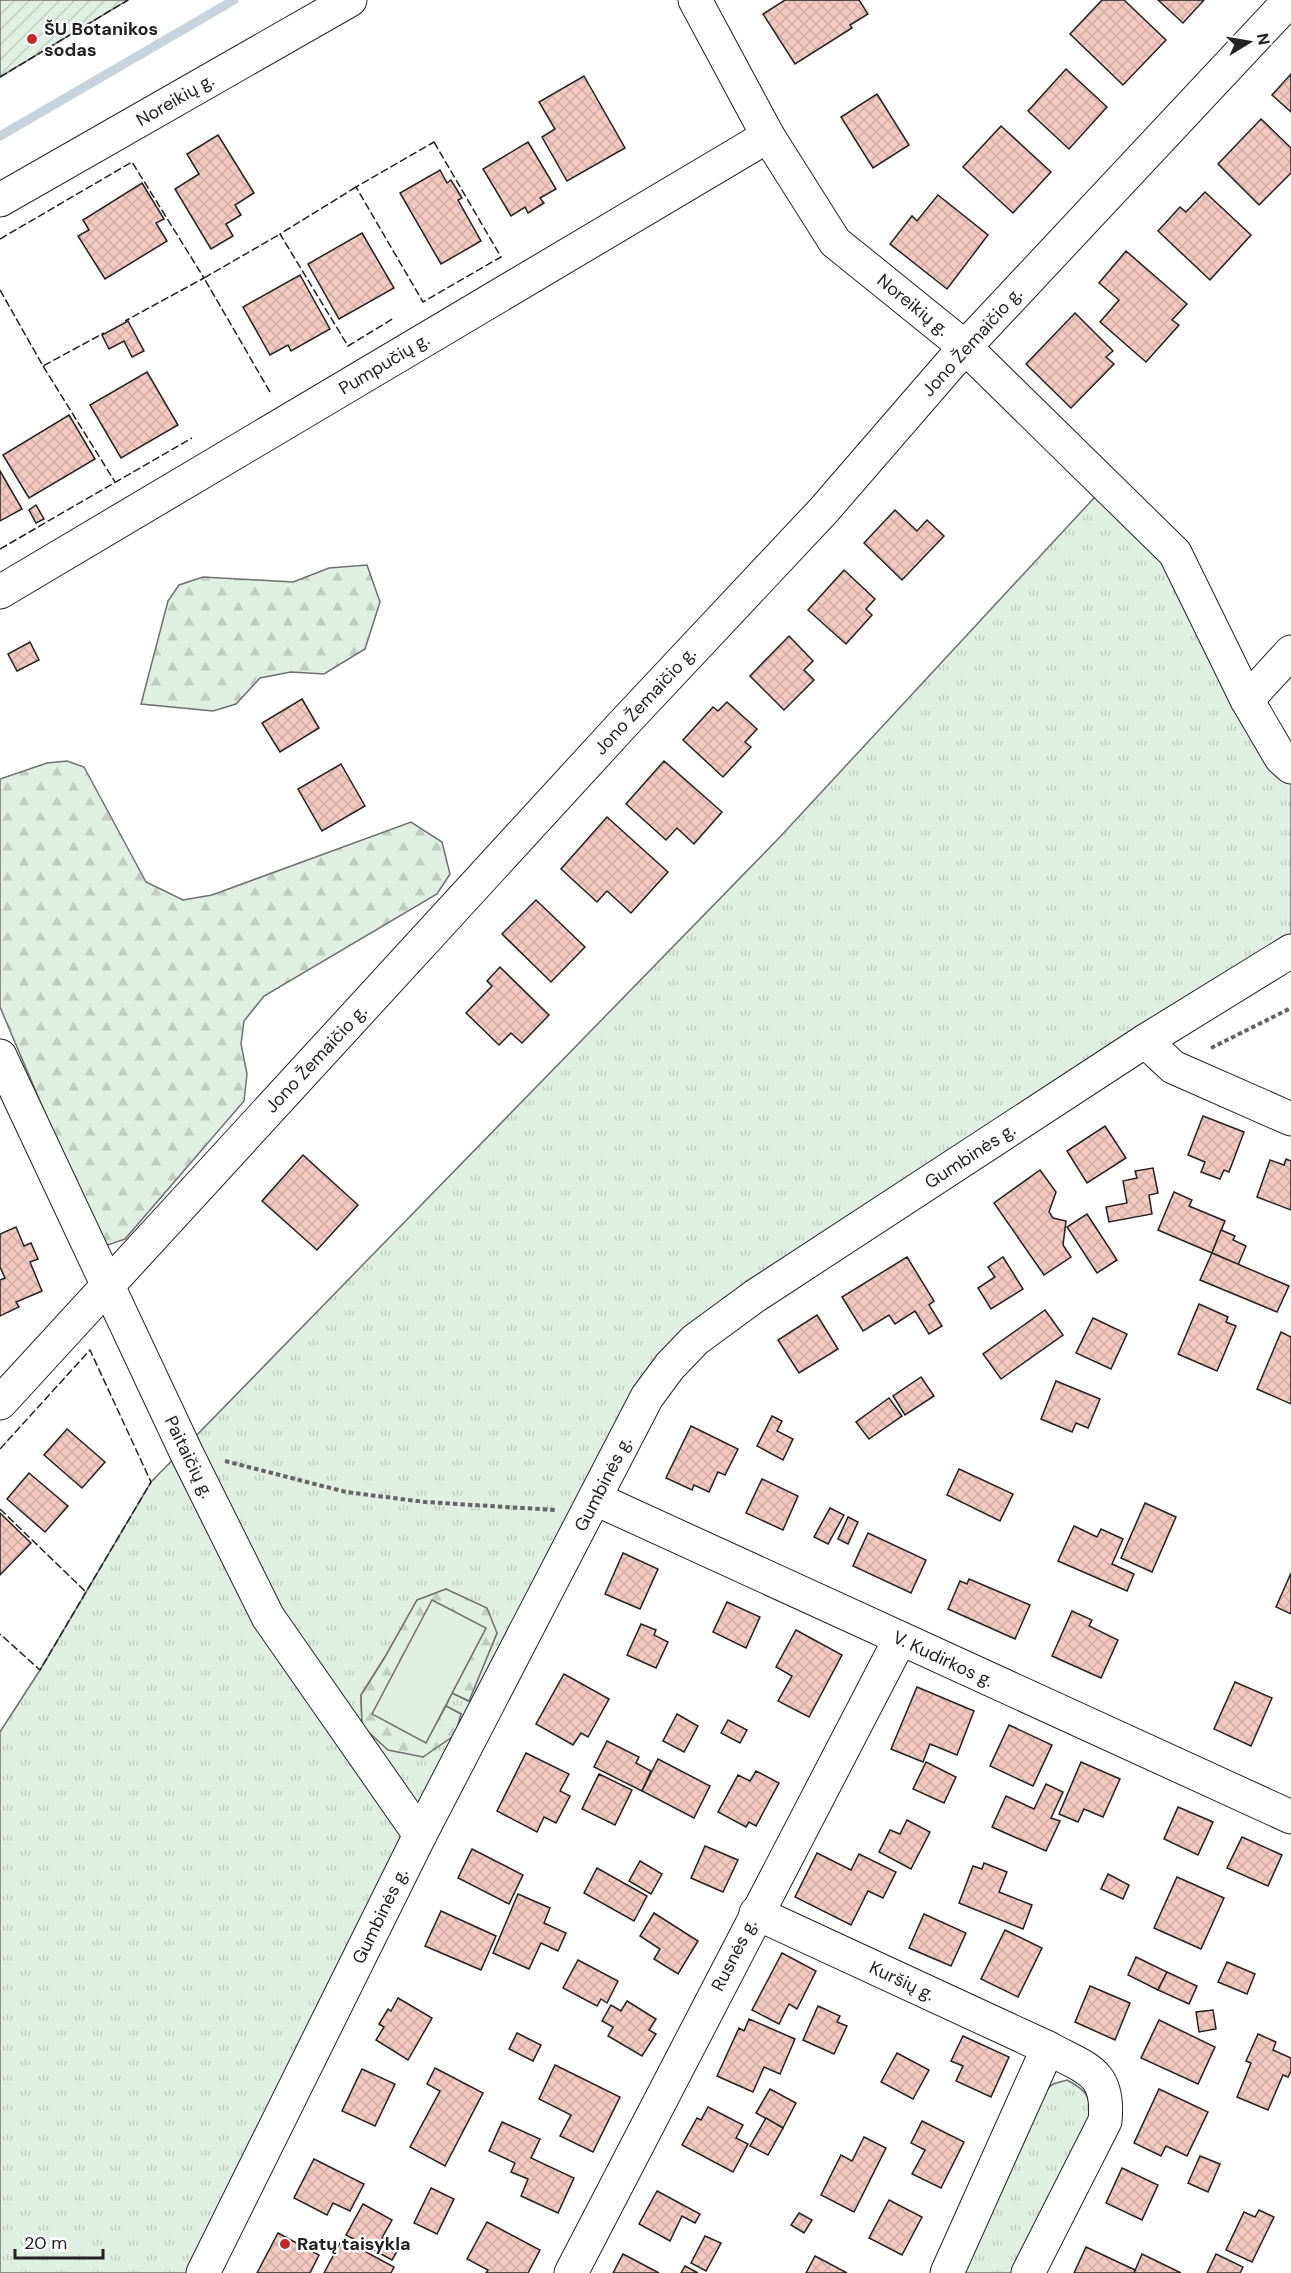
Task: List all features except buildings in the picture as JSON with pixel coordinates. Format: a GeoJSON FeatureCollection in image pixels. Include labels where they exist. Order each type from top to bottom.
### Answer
{"type":"FeatureCollection","features":[{"type":"Feature","properties":{"kind":"street","name":"Noreikių g."},"geometry":{"type":"LineString","coordinates":[[0,200],[350,0]]}},
{"type":"Feature","properties":{"kind":"street","name":"Noreikių g."},"geometry":{"type":"LineString","coordinates":[[695,0],[768,136],[835,242],[965,347],[1175,553],[1247,700],[1281,758],[1291,767]]}},
{"type":"Feature","properties":{"kind":"street","name":"Jono Žemaičio g."},"geometry":{"type":"LineString","coordinates":[[0,1403],[624,723],[824,510],[965,347],[1290,0]]}},
{"type":"Feature","properties":{"kind":"street","name":"Pumpučių g."},"geometry":{"type":"LineString","coordinates":[[0,592],[768,136]]}},
{"type":"Feature","properties":{"kind":"street"},"geometry":{"type":"LineString","coordinates":[[1247,700],[1291,652]]}},
{"type":"Feature","properties":{"kind":"street","name":"Gumbinės g."},"geometry":{"type":"LineString","coordinates":[[203,2273],[420,1835],[596,1500],[647,1397],[670,1366],[695,1340],[755,1296],[1145,1041],[1291,951]]}},
{"type":"Feature","properties":{"kind":"street"},"geometry":{"type":"LineString","coordinates":[[1145,1041],[1173,1067],[1291,1119]]}},
{"type":"Feature","properties":{"kind":"street","name":"Paitaičių g."},"geometry":{"type":"LineString","coordinates":[[0,1056],[186,1452],[268,1617],[420,1835]]}},
{"type":"Feature","properties":{"kind":"street","name":"V. Kudirkos g."},"geometry":{"type":"LineString","coordinates":[[596,1500],[1291,1817]]}},
{"type":"Feature","properties":{"kind":"street","name":"Rusnės g."},"geometry":{"type":"LineString","coordinates":[[571,2273],[900,1639]]}},
{"type":"Feature","properties":{"kind":"street","name":"Kuršių g."},"geometry":{"type":"LineString","coordinates":[[756,1913],[1047,2048],[1096,2074],[1103,2085],[1107,2101],[1105,2121],[1028,2273]]}},
{"type":"Feature","properties":{"kind":"street"},"geometry":{"type":"LineString","coordinates":[[947,2273],[1047,2048]]}},
{"type":"Feature","properties":{"kind":"path"},"geometry":{"type":"LineString","coordinates":[[1211,1048],[1291,1008]]}},
{"type":"Feature","properties":{"kind":"path"},"geometry":{"type":"LineString","coordinates":[[186,1452],[279,1473],[346,1492],[425,1502],[569,1511],[596,1500]]}},
{"type":"Feature","properties":{"kind":"green space","name":"ŠU Botanikos sodas"},"geometry":{"type":"Polygon","coordinates":[[[0,0],[128,0],[0,77],[0,0]]]}},
{"type":"Feature","properties":{"kind":"green space"},"geometry":{"type":"Polygon","coordinates":[[[1106,485],[1175,553],[1291,767],[1291,951],[695,1340],[203,2273],[0,2273],[0,1732],[40,1670],[151,1482],[778,839],[1106,485]],[[446,1589],[417,1600],[361,1695],[362,1725],[423,1757],[461,1714],[446,1706],[452,1693],[468,1701],[497,1633],[446,1589]]]}},
{"type":"Feature","properties":{"kind":"green space"},"geometry":{"type":"Polygon","coordinates":[[[367,565],[380,602],[365,649],[324,674],[291,672],[260,678],[236,704],[213,711],[141,704],[168,601],[179,585],[203,577],[293,582],[329,568],[367,565]]]}},
{"type":"Feature","properties":{"kind":"green space"},"geometry":{"type":"Polygon","coordinates":[[[67,761],[84,767],[146,882],[183,900],[212,895],[411,822],[442,842],[450,874],[437,894],[264,996],[244,1021],[241,1044],[247,1074],[244,1101],[125,1239],[108,1245],[99,1240],[0,1007],[0,779],[47,763],[67,761]]]}},
{"type":"Feature","properties":{"kind":"green space"},"geometry":{"type":"Polygon","coordinates":[[[446,1589],[487,1608],[497,1633],[469,1701],[452,1693],[486,1628],[426,1742],[446,1706],[461,1714],[455,1735],[423,1757],[388,1750],[362,1726],[361,1695],[417,1600],[446,1589]]]}},
{"type":"Feature","properties":{"kind":"green space"},"geometry":{"type":"Polygon","coordinates":[[[432,1600],[486,1628],[426,1743],[372,1714],[432,1600]]]}},
{"type":"Feature","properties":{"kind":"green space"},"geometry":{"type":"Polygon","coordinates":[[[1067,2080],[1086,2094],[1093,2117],[1018,2273],[957,2273],[1045,2091],[1053,2084],[1067,2080]]]}},
{"type":"Feature","properties":{"kind":"waterway"},"geometry":{"type":"LineString","coordinates":[[0,136],[234,0]]}},
{"type":"Feature","properties":{"kind":"fence"},"geometry":{"type":"LineString","coordinates":[[0,77],[128,0]]}},
{"type":"Feature","properties":{"kind":"fence"},"geometry":{"type":"LineString","coordinates":[[434,142],[501,257],[423,302],[356,187],[434,142]]}},
{"type":"Feature","properties":{"kind":"fence"},"geometry":{"type":"LineString","coordinates":[[0,239],[132,162],[204,278],[125,321]]}},
{"type":"Feature","properties":{"kind":"fence"},"geometry":{"type":"LineString","coordinates":[[356,187],[280,234],[348,346],[394,318]]}},
{"type":"Feature","properties":{"kind":"fence"},"geometry":{"type":"LineString","coordinates":[[270,392],[204,278],[280,234]]}},
{"type":"Feature","properties":{"kind":"fence"},"geometry":{"type":"LineString","coordinates":[[0,290],[43,366],[104,333]]}},
{"type":"Feature","properties":{"kind":"fence"},"geometry":{"type":"LineString","coordinates":[[43,366],[115,482]]}},
{"type":"Feature","properties":{"kind":"fence"},"geometry":{"type":"LineString","coordinates":[[0,549],[192,438]]}},
{"type":"Feature","properties":{"kind":"fence"},"geometry":{"type":"LineString","coordinates":[[0,1449],[90,1350],[151,1482],[40,1670],[0,1634]]}},
{"type":"Feature","properties":{"kind":"fence"},"geometry":{"type":"LineString","coordinates":[[0,1509],[86,1592]]}},
{"type":"Feature","properties":{"kind":"place","name":"ŠU Botanikos sodas"},"geometry":{"type":"Point","coordinates":[32,39]}},
{"type":"Feature","properties":{"kind":"place","name":"Ratų taisykla"},"geometry":{"type":"Point","coordinates":[285,2244]}}]}
